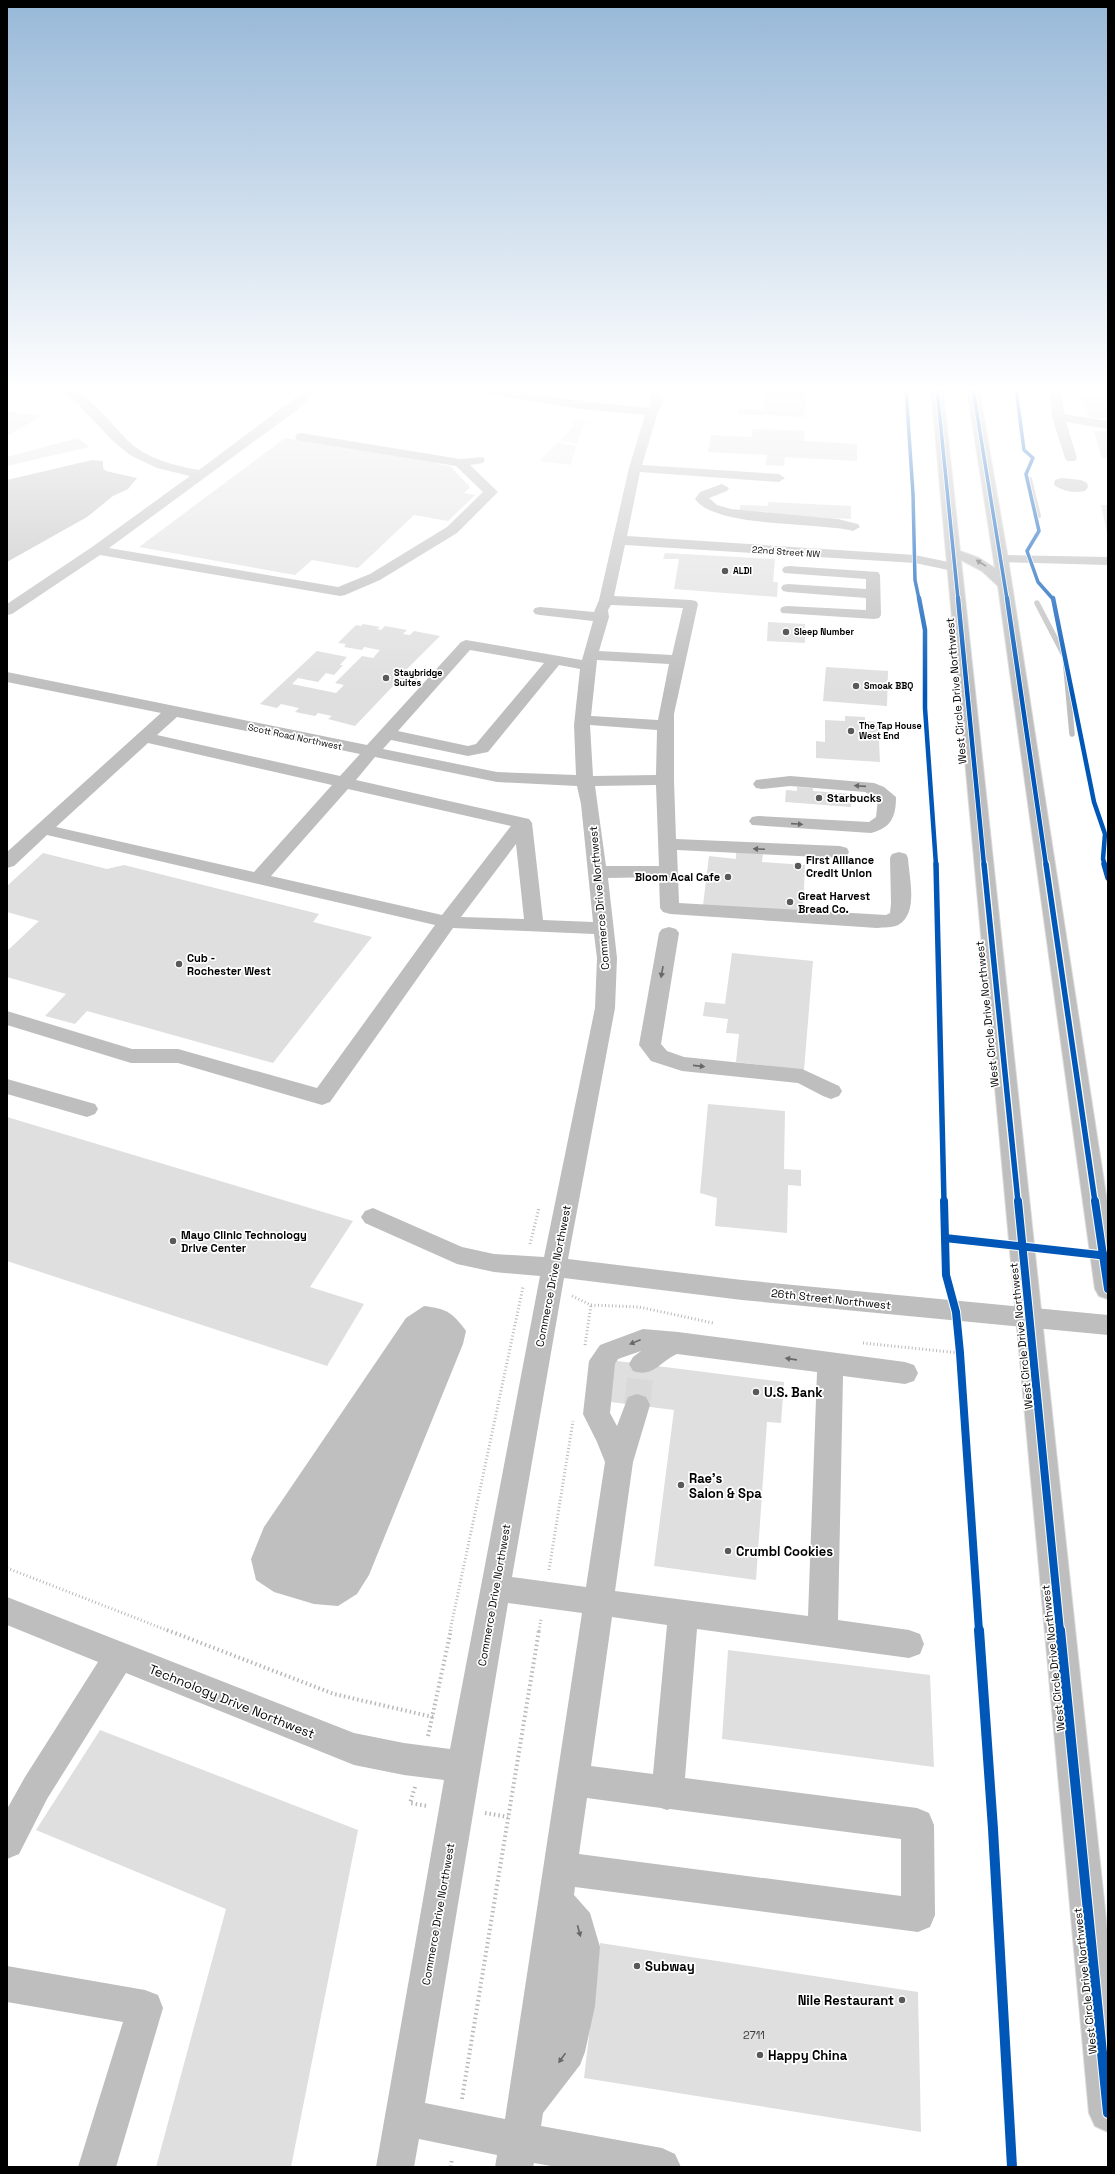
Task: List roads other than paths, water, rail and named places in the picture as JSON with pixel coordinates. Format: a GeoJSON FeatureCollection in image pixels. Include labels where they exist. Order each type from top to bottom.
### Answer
{"type":"FeatureCollection","features":[{"type":"Feature","properties":{"kind":"street"},"geometry":{"type":"LineString","coordinates":[[7,611],[96,550],[177,490]]}},
{"type":"Feature","properties":{"kind":"street"},"geometry":{"type":"LineString","coordinates":[[96,550],[340,592],[375,577],[452,530],[491,492],[489,490]]}},
{"type":"Feature","properties":{"kind":"street","name":"Commerce Drive Northwest"},"geometry":{"type":"LineString","coordinates":[[395,2167],[463,1766],[495,1588],[540,1266],[605,1008],[607,958],[590,804],[585,781],[583,720],[590,660],[630,490]]}},
{"type":"Feature","properties":{"kind":"street"},"geometry":{"type":"LineString","coordinates":[[716,490],[706,495],[702,499],[706,504],[738,515],[837,522],[853,527]]}},
{"type":"Feature","properties":{"kind":"street","name":"West Circle Drive Northwest"},"geometry":{"type":"LineString","coordinates":[[946,490],[1108,2113]]}},
{"type":"Feature","properties":{"kind":"street"},"geometry":{"type":"LineString","coordinates":[[990,490],[1002,559],[1004,584],[1108,1289]]}},
{"type":"Feature","properties":{"kind":"street","name":"22nd Street NW"},"geometry":{"type":"LineString","coordinates":[[619,537],[914,559],[953,561],[964,556],[982,563],[1004,584]]}},
{"type":"Feature","properties":{"kind":"street"},"geometry":{"type":"LineString","coordinates":[[1002,559],[1108,561]]}},
{"type":"Feature","properties":{"kind":"street"},"geometry":{"type":"LineString","coordinates":[[787,610],[874,615],[873,576],[789,570]]}},
{"type":"Feature","properties":{"kind":"street"},"geometry":{"type":"LineString","coordinates":[[788,588],[873,594]]}},
{"type":"Feature","properties":{"kind":"street"},"geometry":{"type":"LineString","coordinates":[[541,606],[603,608],[691,604],[666,714],[665,780],[669,844],[670,908],[877,922],[891,920],[899,915],[901,903],[899,858]]}},
{"type":"Feature","properties":{"kind":"street"},"geometry":{"type":"LineString","coordinates":[[258,879],[466,645],[554,661],[679,660]]}},
{"type":"Feature","properties":{"kind":"street"},"geometry":{"type":"LineString","coordinates":[[386,734],[468,751],[482,748],[554,661]]}},
{"type":"Feature","properties":{"kind":"street","name":"Scott Road Northwest"},"geometry":{"type":"LineString","coordinates":[[7,677],[369,753],[497,778],[585,781],[665,780]]}},
{"type":"Feature","properties":{"kind":"street"},"geometry":{"type":"LineString","coordinates":[[7,862],[172,712]]}},
{"type":"Feature","properties":{"kind":"street"},"geometry":{"type":"LineString","coordinates":[[583,720],[666,726]]}},
{"type":"Feature","properties":{"kind":"street"},"geometry":{"type":"LineString","coordinates":[[144,737],[523,823]]}},
{"type":"Feature","properties":{"kind":"street"},"geometry":{"type":"LineString","coordinates":[[758,821],[871,828],[885,821],[887,817],[887,797],[868,787],[790,781],[762,784]]}},
{"type":"Feature","properties":{"kind":"street"},"geometry":{"type":"LineString","coordinates":[[7,1018],[131,1056],[178,1056],[322,1097],[447,922],[523,823]]}},
{"type":"Feature","properties":{"kind":"street"},"geometry":{"type":"LineString","coordinates":[[523,823],[534,926]]}},
{"type":"Feature","properties":{"kind":"street"},"geometry":{"type":"LineString","coordinates":[[43,829],[447,922],[604,928]]}},
{"type":"Feature","properties":{"kind":"street"},"geometry":{"type":"LineString","coordinates":[[669,844],[840,852]]}},
{"type":"Feature","properties":{"kind":"street"},"geometry":{"type":"LineString","coordinates":[[598,872],[670,871]]}},
{"type":"Feature","properties":{"kind":"street"},"geometry":{"type":"LineString","coordinates":[[669,933],[650,1045],[659,1056],[682,1064],[802,1076],[831,1091]]}},
{"type":"Feature","properties":{"kind":"street"},"geometry":{"type":"LineString","coordinates":[[7,1086],[87,1109]]}},
{"type":"Feature","properties":{"kind":"street","name":"26th Street Northwest"},"geometry":{"type":"LineString","coordinates":[[373,1217],[457,1255],[494,1264],[540,1266],[742,1290],[1029,1319],[1108,1325]]}},
{"type":"Feature","properties":{"kind":"street"},"geometry":{"type":"LineString","coordinates":[[618,1462],[610,1439],[596,1414],[602,1361],[609,1352],[643,1339],[678,1342],[830,1365],[905,1373]]}},
{"type":"Feature","properties":{"kind":"street"},"geometry":{"type":"LineString","coordinates":[[642,1364],[664,1348],[678,1342]]}},
{"type":"Feature","properties":{"kind":"street"},"geometry":{"type":"LineString","coordinates":[[823,1633],[830,1365]]}},
{"type":"Feature","properties":{"kind":"street"},"geometry":{"type":"LineString","coordinates":[[516,2154],[526,2106],[567,2052],[577,2006],[583,1947],[578,1926],[558,1885],[600,1602],[618,1462],[637,1406]]}},
{"type":"Feature","properties":{"kind":"street"},"geometry":{"type":"LineString","coordinates":[[495,1588],[909,1644]]}},
{"type":"Feature","properties":{"kind":"street","name":"Technology Drive Northwest"},"geometry":{"type":"LineString","coordinates":[[7,1611],[354,1749],[404,1759],[463,1766]]}},
{"type":"Feature","properties":{"kind":"street"},"geometry":{"type":"LineString","coordinates":[[667,1794],[683,1614]]}},
{"type":"Feature","properties":{"kind":"street"},"geometry":{"type":"LineString","coordinates":[[7,1842],[36,1788],[119,1656]]}},
{"type":"Feature","properties":{"kind":"street"},"geometry":{"type":"LineString","coordinates":[[558,1885],[918,1915],[917,1825],[667,1794],[573,1780]]}},
{"type":"Feature","properties":{"kind":"street"},"geometry":{"type":"LineString","coordinates":[[7,1984],[145,2008],[97,2167]]}},
{"type":"Feature","properties":{"kind":"street"},"geometry":{"type":"LineString","coordinates":[[404,2117],[457,2127],[516,2154],[642,2165]]}},
{"type":"Feature","properties":{"kind":"waterway"},"geometry":{"type":"LineString","coordinates":[[1033,490],[1039,516]]}},
{"type":"Feature","properties":{"kind":"waterway"},"geometry":{"type":"LineString","coordinates":[[1037,603],[1065,657],[1072,734]]}},
{"type":"Feature","properties":{"kind":"tunnel"},"geometry":{"type":"LineString","coordinates":[[637,1405],[642,1364]]}},
{"type":"Feature","properties":{"kind":"place","name":"ALDI"},"geometry":{"type":"Point","coordinates":[725,571]}},
{"type":"Feature","properties":{"kind":"place","name":"Sleep Number"},"geometry":{"type":"Point","coordinates":[786,632]}},
{"type":"Feature","properties":{"kind":"place","name":"Staybridge Suites"},"geometry":{"type":"Point","coordinates":[386,678]}},
{"type":"Feature","properties":{"kind":"place","name":"Smoak BBQ"},"geometry":{"type":"Point","coordinates":[856,686]}},
{"type":"Feature","properties":{"kind":"place","name":"The Tap House West End"},"geometry":{"type":"Point","coordinates":[851,731]}},
{"type":"Feature","properties":{"kind":"place","name":"Starbucks"},"geometry":{"type":"Point","coordinates":[819,798]}},
{"type":"Feature","properties":{"kind":"place","name":"First Alliance Credit Union"},"geometry":{"type":"Point","coordinates":[798,866]}},
{"type":"Feature","properties":{"kind":"place","name":"Bloom Acai Cafe"},"geometry":{"type":"Point","coordinates":[728,877]}},
{"type":"Feature","properties":{"kind":"place","name":"Great Harvest Bread Co."},"geometry":{"type":"Point","coordinates":[790,902]}},
{"type":"Feature","properties":{"kind":"place","name":"Cub - Rochester West"},"geometry":{"type":"Point","coordinates":[179,964]}},
{"type":"Feature","properties":{"kind":"place","name":"Mayo Clinic Technology Drive Center"},"geometry":{"type":"Point","coordinates":[173,1241]}},
{"type":"Feature","properties":{"kind":"place","name":"U.S. Bank"},"geometry":{"type":"Point","coordinates":[756,1392]}},
{"type":"Feature","properties":{"kind":"place","name":"Rae's Salon & Spa"},"geometry":{"type":"Point","coordinates":[681,1485]}},
{"type":"Feature","properties":{"kind":"place","name":"Crumbl Cookies"},"geometry":{"type":"Point","coordinates":[728,1551]}},
{"type":"Feature","properties":{"kind":"place","name":"Subway"},"geometry":{"type":"Point","coordinates":[637,1966]}},
{"type":"Feature","properties":{"kind":"place","name":"Nile Restaurant"},"geometry":{"type":"Point","coordinates":[902,2000]}},
{"type":"Feature","properties":{"kind":"place","name":"Happy China"},"geometry":{"type":"Point","coordinates":[760,2055]}}]}
